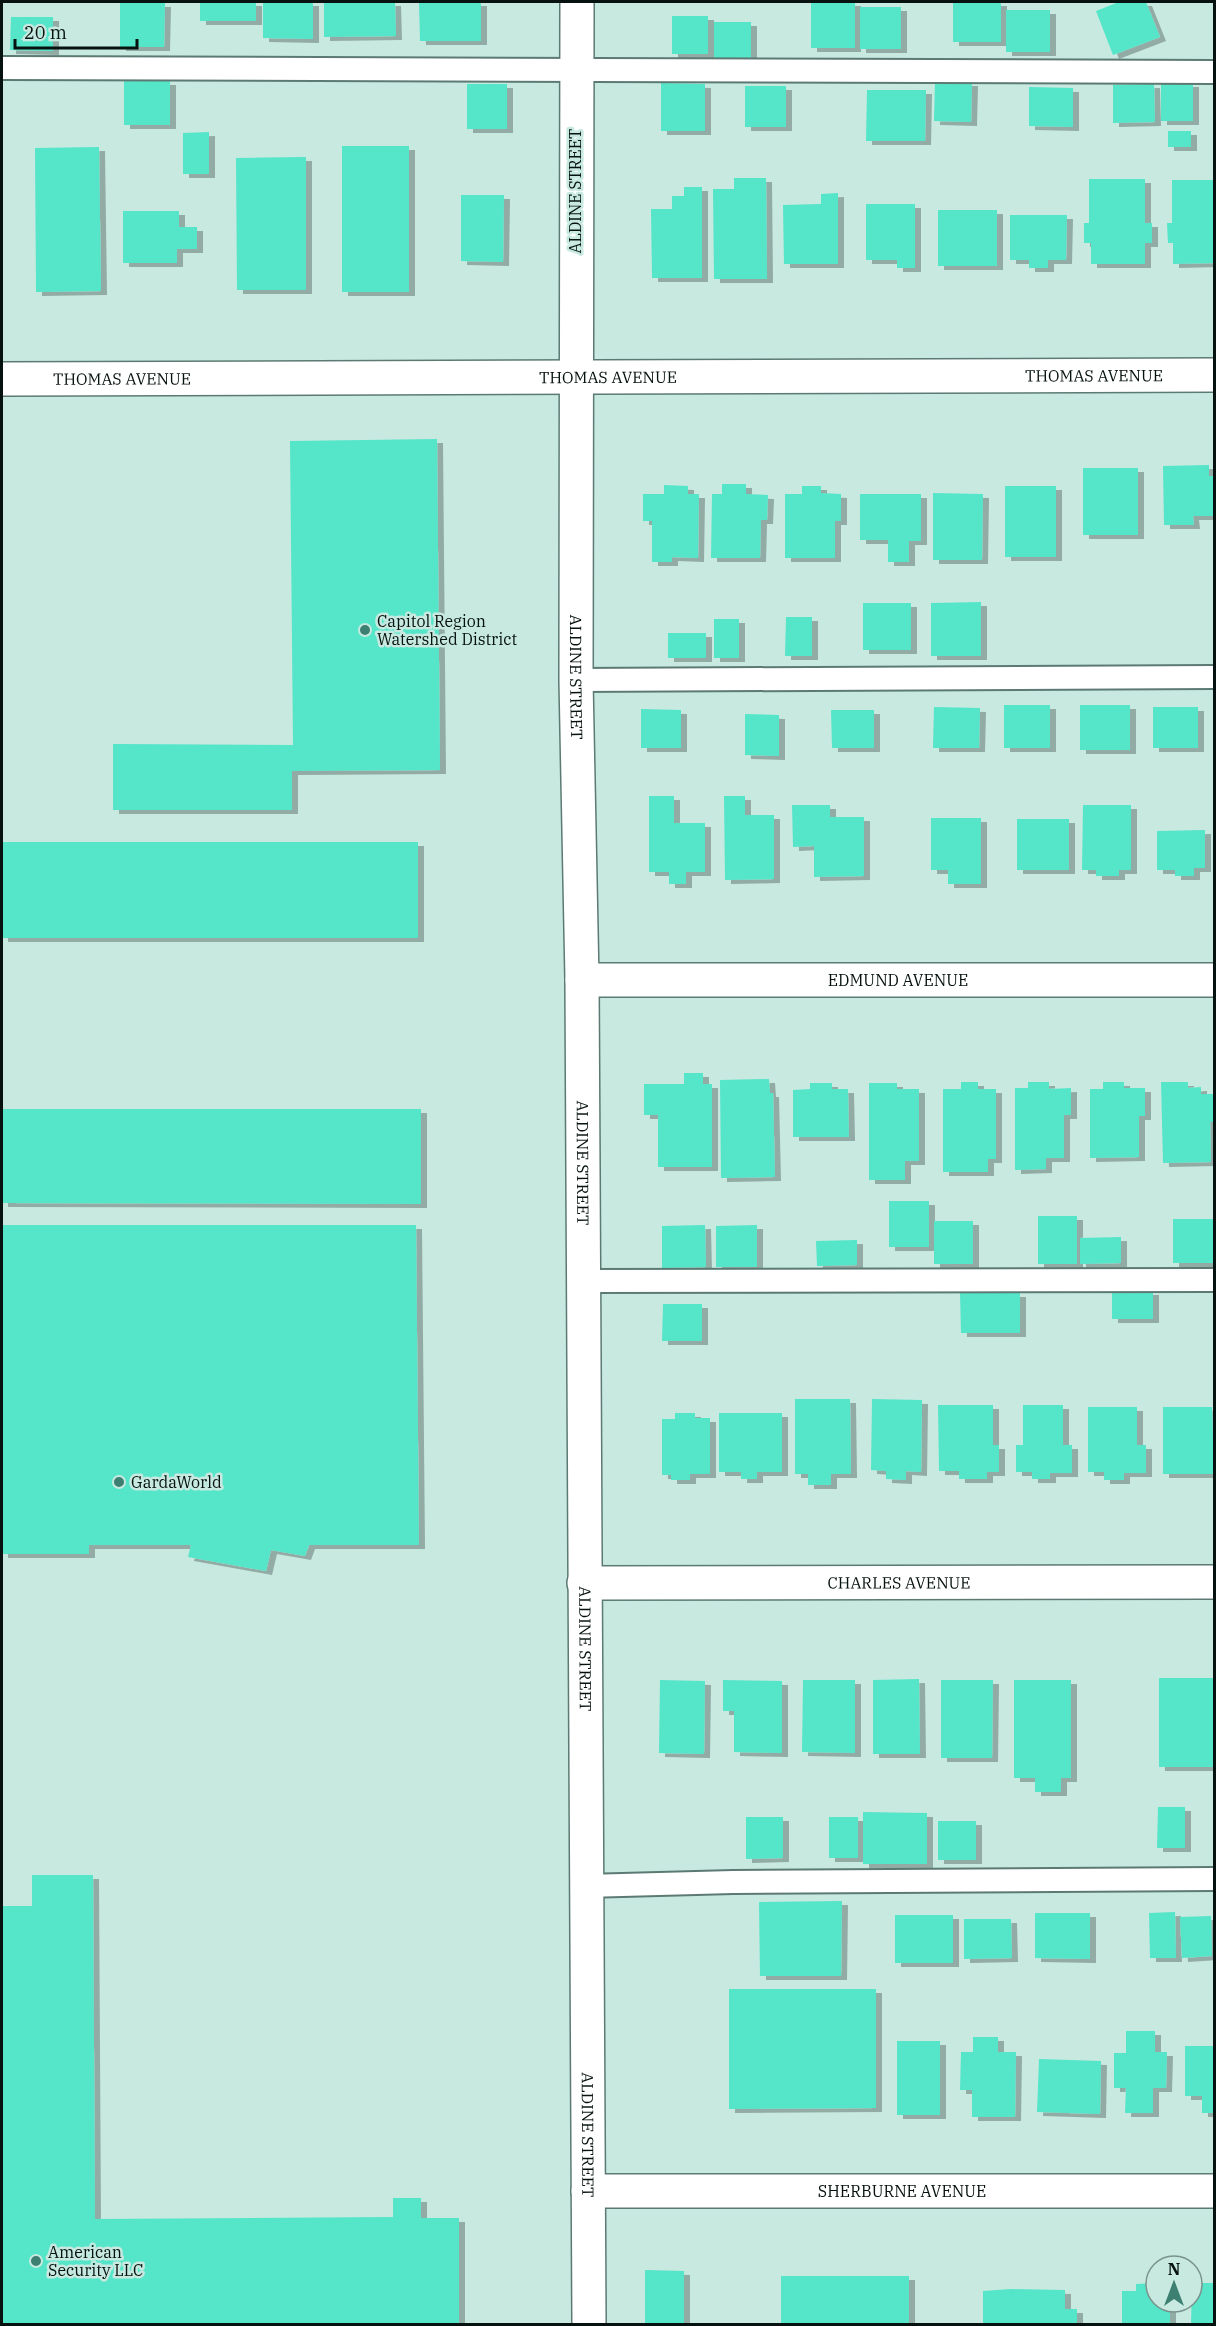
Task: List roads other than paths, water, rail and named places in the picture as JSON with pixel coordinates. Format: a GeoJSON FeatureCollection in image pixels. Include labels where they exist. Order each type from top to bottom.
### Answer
{"type":"FeatureCollection","features":[{"type":"Feature","properties":{"kind":"street","name":"ALDINE STREET"},"geometry":{"type":"LineString","coordinates":[[577,2],[574,375],[576,680],[582,980],[589,2325]]}},
{"type":"Feature","properties":{"kind":"street","name":"THOMAS AVENUE"},"geometry":{"type":"LineString","coordinates":[[2,379],[574,375],[1215,375]]}},
{"type":"Feature","properties":{"kind":"street","name":"EDMUND AVENUE"},"geometry":{"type":"LineString","coordinates":[[582,980],[1215,980]]}},
{"type":"Feature","properties":{"kind":"street","name":"CHARLES AVENUE"},"geometry":{"type":"LineString","coordinates":[[584,1583],[1215,1582]]}},
{"type":"Feature","properties":{"kind":"street","name":"SHERBURNE AVENUE"},"geometry":{"type":"LineString","coordinates":[[588,2191],[1215,2191]]}},
{"type":"Feature","properties":{"kind":"lane"},"geometry":{"type":"LineString","coordinates":[[2,68],[1215,72]]}},
{"type":"Feature","properties":{"kind":"lane"},"geometry":{"type":"LineString","coordinates":[[576,680],[1215,677]]}},
{"type":"Feature","properties":{"kind":"lane"},"geometry":{"type":"LineString","coordinates":[[582,1281],[1215,1280]]}},
{"type":"Feature","properties":{"kind":"lane"},"geometry":{"type":"LineString","coordinates":[[585,1886],[733,1882],[1215,1879]]}},
{"type":"Feature","properties":{"kind":"place","name":"Capitol Region Watershed District"},"geometry":{"type":"Point","coordinates":[365,630]}},
{"type":"Feature","properties":{"kind":"place","name":"GardaWorld"},"geometry":{"type":"Point","coordinates":[119,1482]}},
{"type":"Feature","properties":{"kind":"place","name":"American Security LLC"},"geometry":{"type":"Point","coordinates":[36,2261]}}]}
